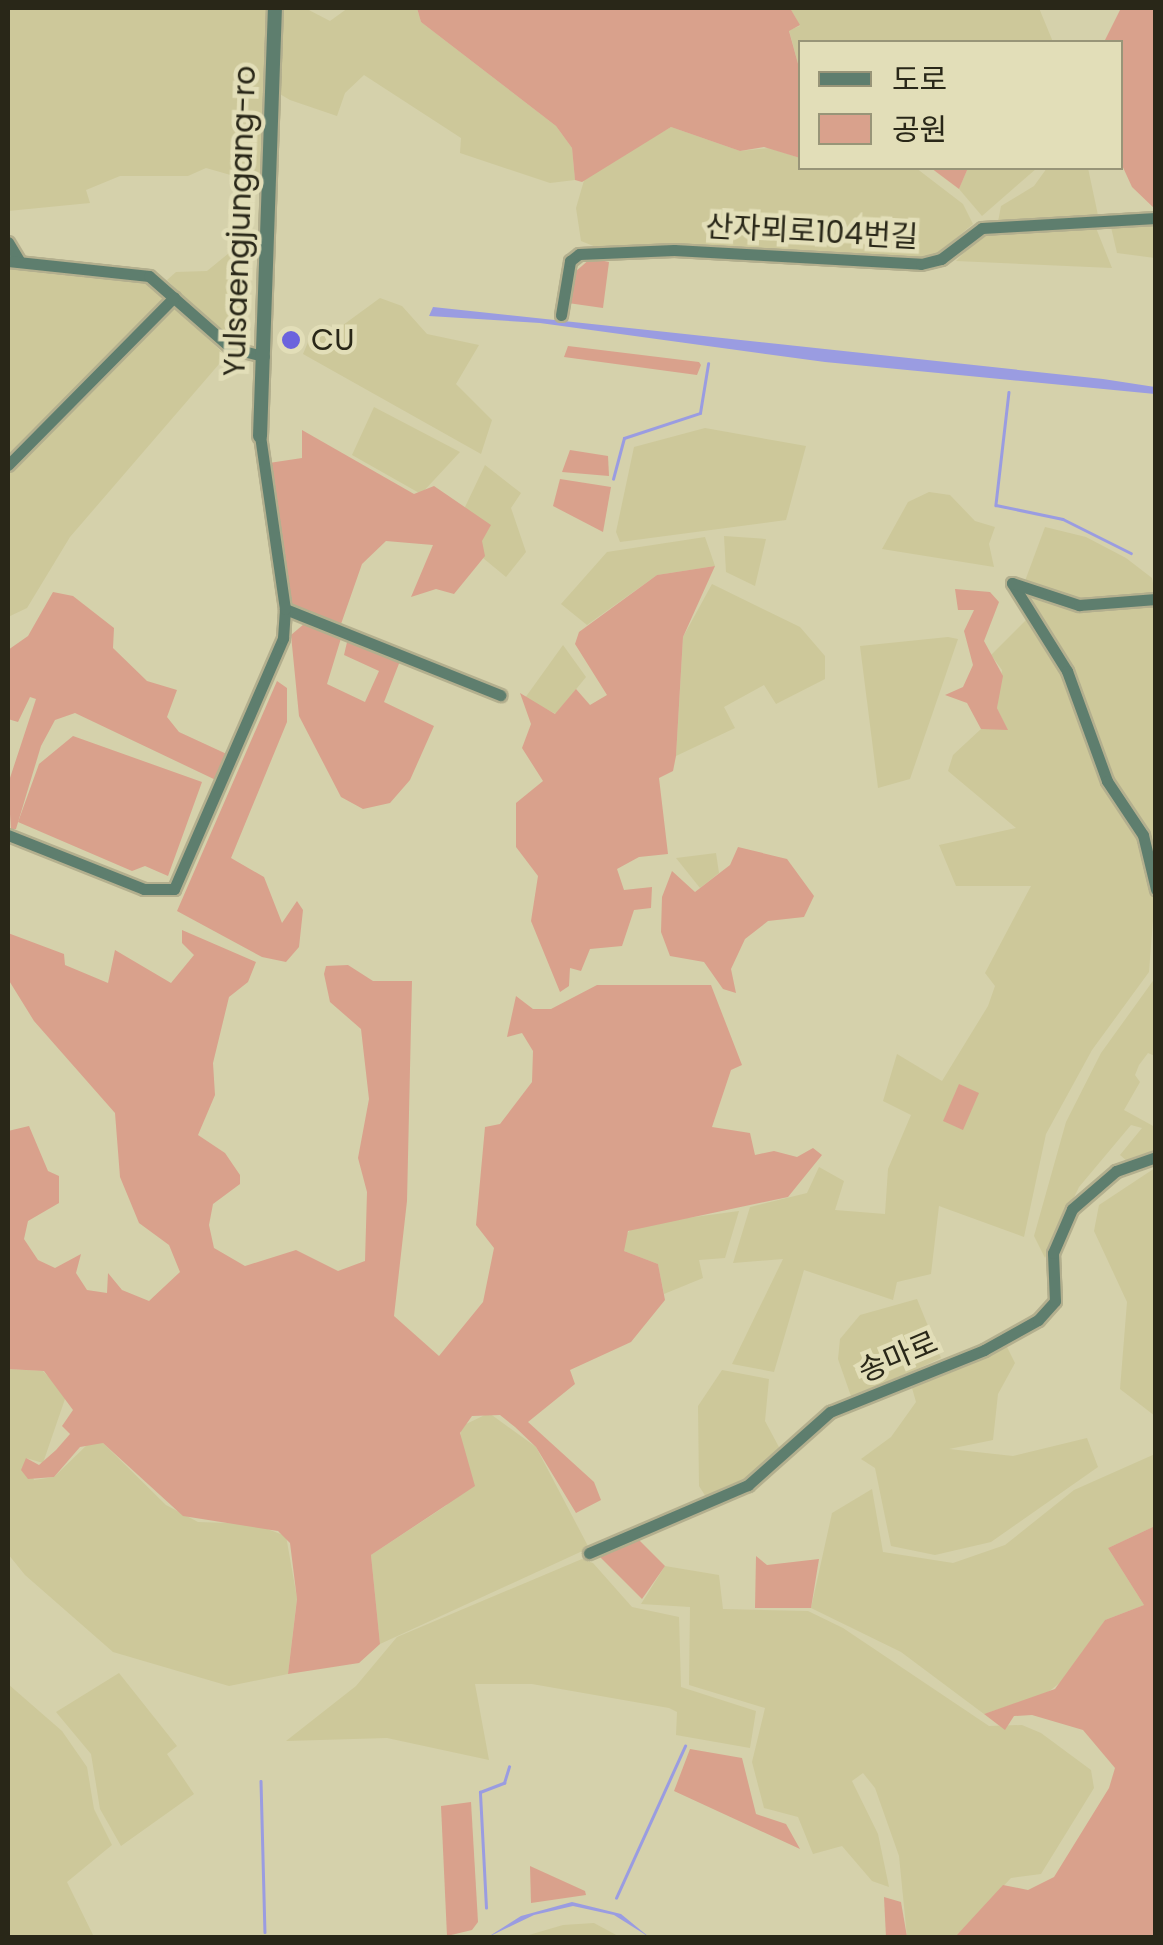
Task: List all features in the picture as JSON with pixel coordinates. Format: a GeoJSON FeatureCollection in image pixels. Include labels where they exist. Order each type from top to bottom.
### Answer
{"type":"FeatureCollection","features":[{"type":"Feature","properties":{"kind":"street","name":"Yulsaengjungang-ro"},"geometry":{"type":"LineString","coordinates":[[260,436],[275,8]]}},
{"type":"Feature","properties":{"kind":"street","name":"산자뫼로104번길"},"geometry":{"type":"LineString","coordinates":[[561,315],[570,262],[579,254],[674,250],[921,264],[940,259],[982,228],[1156,218]]}},
{"type":"Feature","properties":{"kind":"street"},"geometry":{"type":"LineString","coordinates":[[8,242],[13,260],[140,273],[174,297],[231,348],[264,356]]}},
{"type":"Feature","properties":{"kind":"street"},"geometry":{"type":"LineString","coordinates":[[8,465],[174,297]]}},
{"type":"Feature","properties":{"kind":"street"},"geometry":{"type":"LineString","coordinates":[[8,835],[144,889],[174,889],[240,747],[283,638],[285,609],[260,436]]}},
{"type":"Feature","properties":{"kind":"street"},"geometry":{"type":"LineString","coordinates":[[1156,600],[1079,604],[1012,583],[1067,671],[1107,780],[1142,835],[1156,889]]}},
{"type":"Feature","properties":{"kind":"street"},"geometry":{"type":"LineString","coordinates":[[285,609],[500,694]]}},
{"type":"Feature","properties":{"kind":"street","name":"송마로"},"geometry":{"type":"LineString","coordinates":[[589,1554],[748,1484],[830,1412],[984,1350],[1038,1320],[1055,1301],[1053,1253],[1072,1209],[1116,1171],[1156,1157]]}},
{"type":"Feature","properties":{"kind":"shaded area"},"geometry":{"type":"Polygon","coordinates":[[[8,8],[268,8],[262,184],[206,168],[188,176],[120,176],[86,190],[90,203],[8,211],[8,8]]]}},
{"type":"Feature","properties":{"kind":"shaded area"},"geometry":{"type":"Polygon","coordinates":[[[281,8],[305,8],[330,21],[348,8],[417,8],[421,22],[556,126],[572,148],[575,180],[550,183],[460,153],[461,138],[364,75],[345,93],[337,116],[278,93],[281,8]]]}},
{"type":"Feature","properties":{"kind":"shaded area"},"geometry":{"type":"Polygon","coordinates":[[[790,8],[1039,8],[1052,40],[798,40],[798,64],[789,30],[800,26],[790,8]]]}},
{"type":"Feature","properties":{"kind":"shaded area"},"geometry":{"type":"Polygon","coordinates":[[[671,127],[740,151],[769,148],[798,157],[798,170],[919,170],[963,204],[973,224],[931,259],[695,244],[596,247],[581,241],[576,208],[585,177],[671,127]]]}},
{"type":"Feature","properties":{"kind":"shaded area"},"geometry":{"type":"Polygon","coordinates":[[[967,170],[1035,170],[982,216],[959,189],[967,170]]]}},
{"type":"Feature","properties":{"kind":"shaded area"},"geometry":{"type":"Polygon","coordinates":[[[1046,170],[1088,170],[1099,220],[998,222],[1001,206],[1034,186],[1046,170]]]}},
{"type":"Feature","properties":{"kind":"shaded area"},"geometry":{"type":"Polygon","coordinates":[[[1155,222],[1155,258],[1117,253],[1111,227],[1155,222]]]}},
{"type":"Feature","properties":{"kind":"shaded area"},"geometry":{"type":"Polygon","coordinates":[[[1096,228],[1112,268],[956,261],[983,233],[1096,228]]]}},
{"type":"Feature","properties":{"kind":"shaded area"},"geometry":{"type":"Polygon","coordinates":[[[229,253],[243,257],[248,285],[240,331],[225,338],[167,280],[176,272],[207,271],[229,253]]]}},
{"type":"Feature","properties":{"kind":"shaded area"},"geometry":{"type":"Polygon","coordinates":[[[8,265],[146,280],[226,356],[70,537],[27,608],[8,617],[8,265]]]}},
{"type":"Feature","properties":{"kind":"shaded area"},"geometry":{"type":"Polygon","coordinates":[[[380,298],[402,306],[427,334],[479,345],[456,384],[492,420],[481,454],[303,354],[311,335],[339,328],[380,298]]]}},
{"type":"Feature","properties":{"kind":"shaded area"},"geometry":{"type":"Polygon","coordinates":[[[374,407],[460,452],[421,494],[352,455],[374,407]]]}},
{"type":"Feature","properties":{"kind":"shaded area"},"geometry":{"type":"Polygon","coordinates":[[[705,428],[806,446],[786,520],[620,542],[616,532],[634,447],[705,428]]]}},
{"type":"Feature","properties":{"kind":"shaded area"},"geometry":{"type":"Polygon","coordinates":[[[485,465],[521,493],[511,508],[526,552],[506,577],[483,558],[465,507],[485,465]]]}},
{"type":"Feature","properties":{"kind":"shaded area"},"geometry":{"type":"Polygon","coordinates":[[[929,492],[950,495],[975,521],[995,527],[989,544],[994,567],[882,549],[908,502],[929,492]]]}},
{"type":"Feature","properties":{"kind":"shaded area"},"geometry":{"type":"Polygon","coordinates":[[[1045,527],[1086,537],[1126,558],[1152,578],[1155,595],[1076,600],[1025,581],[1045,527]]]}},
{"type":"Feature","properties":{"kind":"shaded area"},"geometry":{"type":"Polygon","coordinates":[[[724,536],[766,539],[755,586],[726,572],[724,536]]]}},
{"type":"Feature","properties":{"kind":"shaded area"},"geometry":{"type":"Polygon","coordinates":[[[705,537],[715,566],[657,575],[587,625],[561,604],[607,552],[705,537]]]}},
{"type":"Feature","properties":{"kind":"shaded area"},"geometry":{"type":"Polygon","coordinates":[[[712,584],[800,627],[825,656],[825,679],[776,704],[764,685],[724,707],[735,728],[676,756],[683,637],[712,584]]]}},
{"type":"Feature","properties":{"kind":"shaded area"},"geometry":{"type":"Polygon","coordinates":[[[1029,593],[1078,609],[1155,602],[1155,881],[1146,833],[1108,774],[1070,670],[1029,593]]]}},
{"type":"Feature","properties":{"kind":"shaded area"},"geometry":{"type":"Polygon","coordinates":[[[1032,614],[1066,675],[1106,786],[1139,838],[1155,893],[1149,972],[1092,1050],[1046,1134],[1024,1237],[939,1206],[931,1274],[897,1282],[893,1300],[804,1270],[774,1372],[732,1364],[783,1259],[733,1263],[750,1207],[807,1193],[819,1167],[844,1181],[835,1210],[885,1214],[888,1169],[911,1115],[883,1101],[897,1054],[942,1081],[988,1006],[995,986],[985,973],[1031,886],[956,886],[939,845],[1016,828],[948,771],[953,755],[981,729],[1007,729],[997,708],[1002,670],[991,655],[1032,614]]]}},
{"type":"Feature","properties":{"kind":"shaded area"},"geometry":{"type":"Polygon","coordinates":[[[958,639],[910,779],[878,788],[860,646],[958,639]]]}},
{"type":"Feature","properties":{"kind":"shaded area"},"geometry":{"type":"Polygon","coordinates":[[[563,645],[586,677],[556,714],[525,698],[563,645]]]}},
{"type":"Feature","properties":{"kind":"shaded area"},"geometry":{"type":"Polygon","coordinates":[[[716,853],[719,873],[700,888],[676,858],[716,853]]]}},
{"type":"Feature","properties":{"kind":"shaded area"},"geometry":{"type":"Polygon","coordinates":[[[1155,978],[1155,1056],[1148,1053],[1139,1065],[1135,1075],[1140,1082],[1124,1110],[1155,1127],[1155,1153],[1128,1162],[1120,1155],[1142,1128],[1131,1125],[1079,1187],[1045,1258],[1034,1236],[1066,1122],[1101,1053],[1155,978]]]}},
{"type":"Feature","properties":{"kind":"shaded area"},"geometry":{"type":"Polygon","coordinates":[[[1155,1168],[1155,1416],[1120,1389],[1127,1302],[1094,1231],[1099,1205],[1155,1168]]]}},
{"type":"Feature","properties":{"kind":"shaded area"},"geometry":{"type":"Polygon","coordinates":[[[739,1211],[725,1258],[699,1260],[703,1278],[664,1294],[658,1264],[624,1251],[624,1237],[635,1225],[739,1211]]]}},
{"type":"Feature","properties":{"kind":"shaded area"},"geometry":{"type":"Polygon","coordinates":[[[917,1299],[941,1358],[852,1399],[838,1359],[840,1339],[860,1315],[917,1299]]]}},
{"type":"Feature","properties":{"kind":"shaded area"},"geometry":{"type":"Polygon","coordinates":[[[1005,1343],[1015,1363],[998,1394],[993,1440],[949,1449],[1013,1456],[1087,1438],[1098,1467],[991,1542],[935,1555],[891,1546],[875,1468],[861,1459],[891,1437],[916,1402],[910,1381],[1005,1343]]]}},
{"type":"Feature","properties":{"kind":"shaded area"},"geometry":{"type":"Polygon","coordinates":[[[8,1369],[43,1371],[66,1396],[43,1463],[26,1458],[34,1480],[54,1477],[91,1441],[103,1443],[166,1505],[198,1522],[254,1524],[286,1536],[297,1598],[288,1674],[229,1686],[113,1652],[25,1575],[8,1554],[8,1369]]]}},
{"type":"Feature","properties":{"kind":"shaded area"},"geometry":{"type":"Polygon","coordinates":[[[722,1370],[769,1379],[765,1421],[780,1449],[747,1480],[706,1497],[699,1486],[698,1406],[722,1370]]]}},
{"type":"Feature","properties":{"kind":"shaded area"},"geometry":{"type":"Polygon","coordinates":[[[489,1413],[536,1447],[589,1548],[380,1644],[371,1555],[447,1505],[462,1426],[489,1413]]]}},
{"type":"Feature","properties":{"kind":"shaded area"},"geometry":{"type":"Polygon","coordinates":[[[1155,1454],[1155,1526],[1108,1548],[1144,1605],[1105,1620],[1067,1677],[1047,1693],[984,1714],[901,1652],[811,1608],[832,1513],[872,1489],[883,1552],[953,1563],[1005,1545],[1074,1490],[1155,1454]]]}},
{"type":"Feature","properties":{"kind":"shaded area"},"geometry":{"type":"Polygon","coordinates":[[[582,1559],[593,1563],[632,1607],[679,1617],[681,1687],[756,1711],[750,1748],[676,1735],[677,1712],[669,1708],[532,1684],[475,1684],[489,1760],[387,1738],[286,1741],[356,1686],[397,1637],[582,1559]]]}},
{"type":"Feature","properties":{"kind":"shaded area"},"geometry":{"type":"Polygon","coordinates":[[[665,1566],[719,1575],[723,1609],[808,1611],[843,1628],[989,1726],[1022,1725],[1041,1733],[1091,1770],[1094,1788],[1041,1874],[1011,1878],[955,1937],[907,1937],[899,1856],[875,1788],[863,1773],[852,1781],[878,1834],[889,1887],[872,1881],[842,1846],[813,1854],[798,1817],[764,1808],[752,1762],[765,1708],[689,1685],[690,1607],[641,1604],[665,1566]]]}},
{"type":"Feature","properties":{"kind":"shaded area"},"geometry":{"type":"Polygon","coordinates":[[[119,1673],[177,1746],[167,1754],[194,1794],[121,1846],[100,1809],[91,1754],[56,1712],[119,1673]]]}},
{"type":"Feature","properties":{"kind":"shaded area"},"geometry":{"type":"Polygon","coordinates":[[[8,1684],[62,1731],[87,1767],[94,1809],[112,1845],[67,1882],[94,1937],[8,1937],[8,1684]]]}},
{"type":"Feature","properties":{"kind":"shaded area"},"geometry":{"type":"Polygon","coordinates":[[[594,1923],[620,1937],[522,1937],[563,1925],[594,1923]]]}},
{"type":"Feature","properties":{"kind":"green space"},"geometry":{"type":"Polygon","coordinates":[[[417,8],[790,8],[800,25],[789,31],[798,64],[798,157],[764,147],[740,151],[671,127],[582,182],[575,180],[572,148],[556,126],[421,22],[417,8]]]}},
{"type":"Feature","properties":{"kind":"green space"},"geometry":{"type":"Polygon","coordinates":[[[1121,8],[1155,8],[1155,209],[1132,187],[1123,167],[1123,40],[1105,40],[1121,8]]]}},
{"type":"Feature","properties":{"kind":"green space"},"geometry":{"type":"Polygon","coordinates":[[[934,170],[967,170],[959,189],[934,170]]]}},
{"type":"Feature","properties":{"kind":"green space"},"geometry":{"type":"Polygon","coordinates":[[[591,258],[609,262],[603,308],[568,303],[575,272],[591,258]]]}},
{"type":"Feature","properties":{"kind":"green space"},"geometry":{"type":"Polygon","coordinates":[[[568,346],[701,365],[697,375],[564,357],[568,346]]]}},
{"type":"Feature","properties":{"kind":"green space"},"geometry":{"type":"Polygon","coordinates":[[[302,430],[414,494],[434,486],[491,525],[482,541],[485,556],[454,594],[436,589],[411,597],[433,545],[386,541],[362,564],[341,624],[288,603],[269,463],[302,458],[302,430]]]}},
{"type":"Feature","properties":{"kind":"green space"},"geometry":{"type":"Polygon","coordinates":[[[570,450],[608,456],[609,476],[562,472],[570,450]]]}},
{"type":"Feature","properties":{"kind":"green space"},"geometry":{"type":"Polygon","coordinates":[[[560,479],[611,487],[603,532],[553,506],[560,479]]]}},
{"type":"Feature","properties":{"kind":"green space"},"geometry":{"type":"Polygon","coordinates":[[[715,566],[683,637],[676,756],[673,771],[659,778],[668,854],[639,857],[617,869],[624,890],[652,887],[651,908],[634,910],[622,946],[590,949],[581,971],[570,968],[569,986],[560,992],[531,921],[538,876],[516,847],[516,803],[543,781],[522,748],[531,724],[520,693],[555,714],[576,689],[590,705],[607,695],[575,644],[579,632],[657,575],[715,566]]]}},
{"type":"Feature","properties":{"kind":"green space"},"geometry":{"type":"Polygon","coordinates":[[[955,589],[990,592],[999,602],[984,641],[1003,676],[997,708],[1008,730],[981,729],[967,703],[945,695],[963,687],[973,665],[964,631],[974,610],[958,610],[955,589]]]}},
{"type":"Feature","properties":{"kind":"green space"},"geometry":{"type":"Polygon","coordinates":[[[53,592],[73,596],[114,628],[113,648],[147,681],[177,690],[167,717],[179,732],[231,756],[220,782],[75,713],[55,720],[41,746],[16,829],[11,829],[8,784],[36,699],[30,697],[18,722],[8,719],[8,650],[28,636],[53,592]]]}},
{"type":"Feature","properties":{"kind":"green space"},"geometry":{"type":"Polygon","coordinates":[[[304,624],[342,635],[327,684],[365,702],[379,671],[344,655],[348,638],[400,661],[384,702],[434,726],[410,780],[390,803],[363,809],[341,797],[299,716],[291,635],[304,624]]]}},
{"type":"Feature","properties":{"kind":"green space"},"geometry":{"type":"Polygon","coordinates":[[[277,681],[287,688],[287,722],[231,858],[264,877],[282,923],[297,901],[303,910],[299,947],[286,962],[262,957],[177,911],[277,681]]]}},
{"type":"Feature","properties":{"kind":"green space"},"geometry":{"type":"Polygon","coordinates":[[[73,736],[202,782],[168,876],[145,866],[132,871],[18,822],[39,764],[73,736]]]}},
{"type":"Feature","properties":{"kind":"green space"},"geometry":{"type":"Polygon","coordinates":[[[738,847],[787,859],[814,896],[804,917],[768,921],[745,939],[731,969],[736,993],[723,989],[704,962],[670,956],[661,932],[662,897],[672,871],[695,892],[730,865],[738,847]]]}},
{"type":"Feature","properties":{"kind":"green space"},"geometry":{"type":"Polygon","coordinates":[[[182,930],[256,962],[248,982],[229,997],[213,1063],[215,1095],[198,1135],[225,1153],[240,1175],[240,1184],[213,1204],[209,1225],[214,1248],[245,1266],[296,1250],[338,1271],[365,1261],[367,1192],[358,1158],[369,1099],[361,1029],[330,1002],[324,974],[326,966],[348,965],[373,981],[412,981],[407,1201],[394,1316],[439,1356],[483,1302],[494,1248],[476,1225],[485,1127],[500,1124],[532,1082],[533,1051],[522,1033],[507,1037],[516,996],[533,1009],[551,1009],[597,985],[711,985],[742,1065],[731,1070],[712,1127],[750,1133],[755,1155],[774,1151],[797,1157],[813,1148],[822,1155],[788,1197],[628,1231],[624,1251],[658,1264],[665,1300],[631,1342],[570,1370],[575,1384],[528,1422],[594,1482],[601,1500],[576,1513],[536,1447],[515,1427],[500,1415],[472,1416],[460,1433],[475,1486],[371,1555],[380,1644],[359,1663],[288,1674],[297,1599],[290,1543],[278,1531],[183,1516],[103,1443],[80,1447],[54,1477],[28,1479],[21,1470],[26,1458],[39,1465],[70,1434],[62,1426],[73,1410],[44,1371],[8,1369],[8,1131],[29,1126],[48,1171],[59,1176],[59,1203],[28,1221],[24,1239],[38,1260],[55,1268],[81,1254],[76,1273],[87,1290],[107,1293],[108,1273],[122,1290],[149,1301],[180,1272],[169,1245],[139,1223],[120,1177],[115,1113],[34,1021],[8,979],[8,933],[64,954],[65,965],[108,983],[115,950],[171,983],[194,955],[182,943],[182,930]]]}},
{"type":"Feature","properties":{"kind":"green space"},"geometry":{"type":"Polygon","coordinates":[[[959,1084],[979,1093],[963,1130],[943,1121],[959,1084]]]}},
{"type":"Feature","properties":{"kind":"green space"},"geometry":{"type":"Polygon","coordinates":[[[1155,1526],[1155,1937],[955,1937],[1003,1885],[1028,1890],[1054,1877],[1109,1788],[1115,1768],[1083,1730],[1032,1715],[1014,1716],[1005,1730],[984,1714],[1055,1689],[1105,1620],[1144,1605],[1108,1548],[1155,1526]]]}},
{"type":"Feature","properties":{"kind":"green space"},"geometry":{"type":"Polygon","coordinates":[[[638,1539],[665,1566],[642,1599],[600,1557],[638,1539]]]}},
{"type":"Feature","properties":{"kind":"green space"},"geometry":{"type":"Polygon","coordinates":[[[756,1556],[767,1565],[819,1559],[811,1608],[755,1608],[756,1556]]]}},
{"type":"Feature","properties":{"kind":"green space"},"geometry":{"type":"Polygon","coordinates":[[[690,1749],[742,1758],[756,1814],[786,1824],[800,1849],[674,1791],[690,1749]]]}},
{"type":"Feature","properties":{"kind":"green space"},"geometry":{"type":"Polygon","coordinates":[[[471,1802],[478,1922],[472,1930],[447,1936],[441,1806],[471,1802]]]}},
{"type":"Feature","properties":{"kind":"green space"},"geometry":{"type":"Polygon","coordinates":[[[530,1866],[585,1891],[586,1895],[531,1903],[530,1866]]]}},
{"type":"Feature","properties":{"kind":"green space"},"geometry":{"type":"Polygon","coordinates":[[[884,1897],[901,1902],[907,1937],[886,1937],[884,1897]]]}},
{"type":"Feature","properties":{"kind":"water"},"geometry":{"type":"Polygon","coordinates":[[[433,307],[1103,379],[1155,387],[1155,394],[825,362],[540,323],[429,316],[433,307]]]}},
{"type":"Feature","properties":{"kind":"water"},"geometry":{"type":"Polygon","coordinates":[[[572,1902],[621,1914],[649,1937],[614,1915],[573,1906],[534,1915],[488,1937],[521,1916],[572,1902]]]}},
{"type":"Feature","properties":{"kind":"waterway"},"geometry":{"type":"LineString","coordinates":[[613,479],[624,438],[700,413],[708,364]]}},
{"type":"Feature","properties":{"kind":"waterway"},"geometry":{"type":"LineString","coordinates":[[1009,392],[996,505],[1063,519],[1131,553]]}},
{"type":"Feature","properties":{"kind":"waterway"},"geometry":{"type":"LineString","coordinates":[[616,1898],[685,1746]]}},
{"type":"Feature","properties":{"kind":"waterway"},"geometry":{"type":"LineString","coordinates":[[486,1908],[480,1792],[504,1783],[509,1767]]}},
{"type":"Feature","properties":{"kind":"waterway"},"geometry":{"type":"LineString","coordinates":[[261,1781],[265,1932]]}},
{"type":"Feature","properties":{"kind":"place","name":"CU"},"geometry":{"type":"Point","coordinates":[291,340]}}]}
